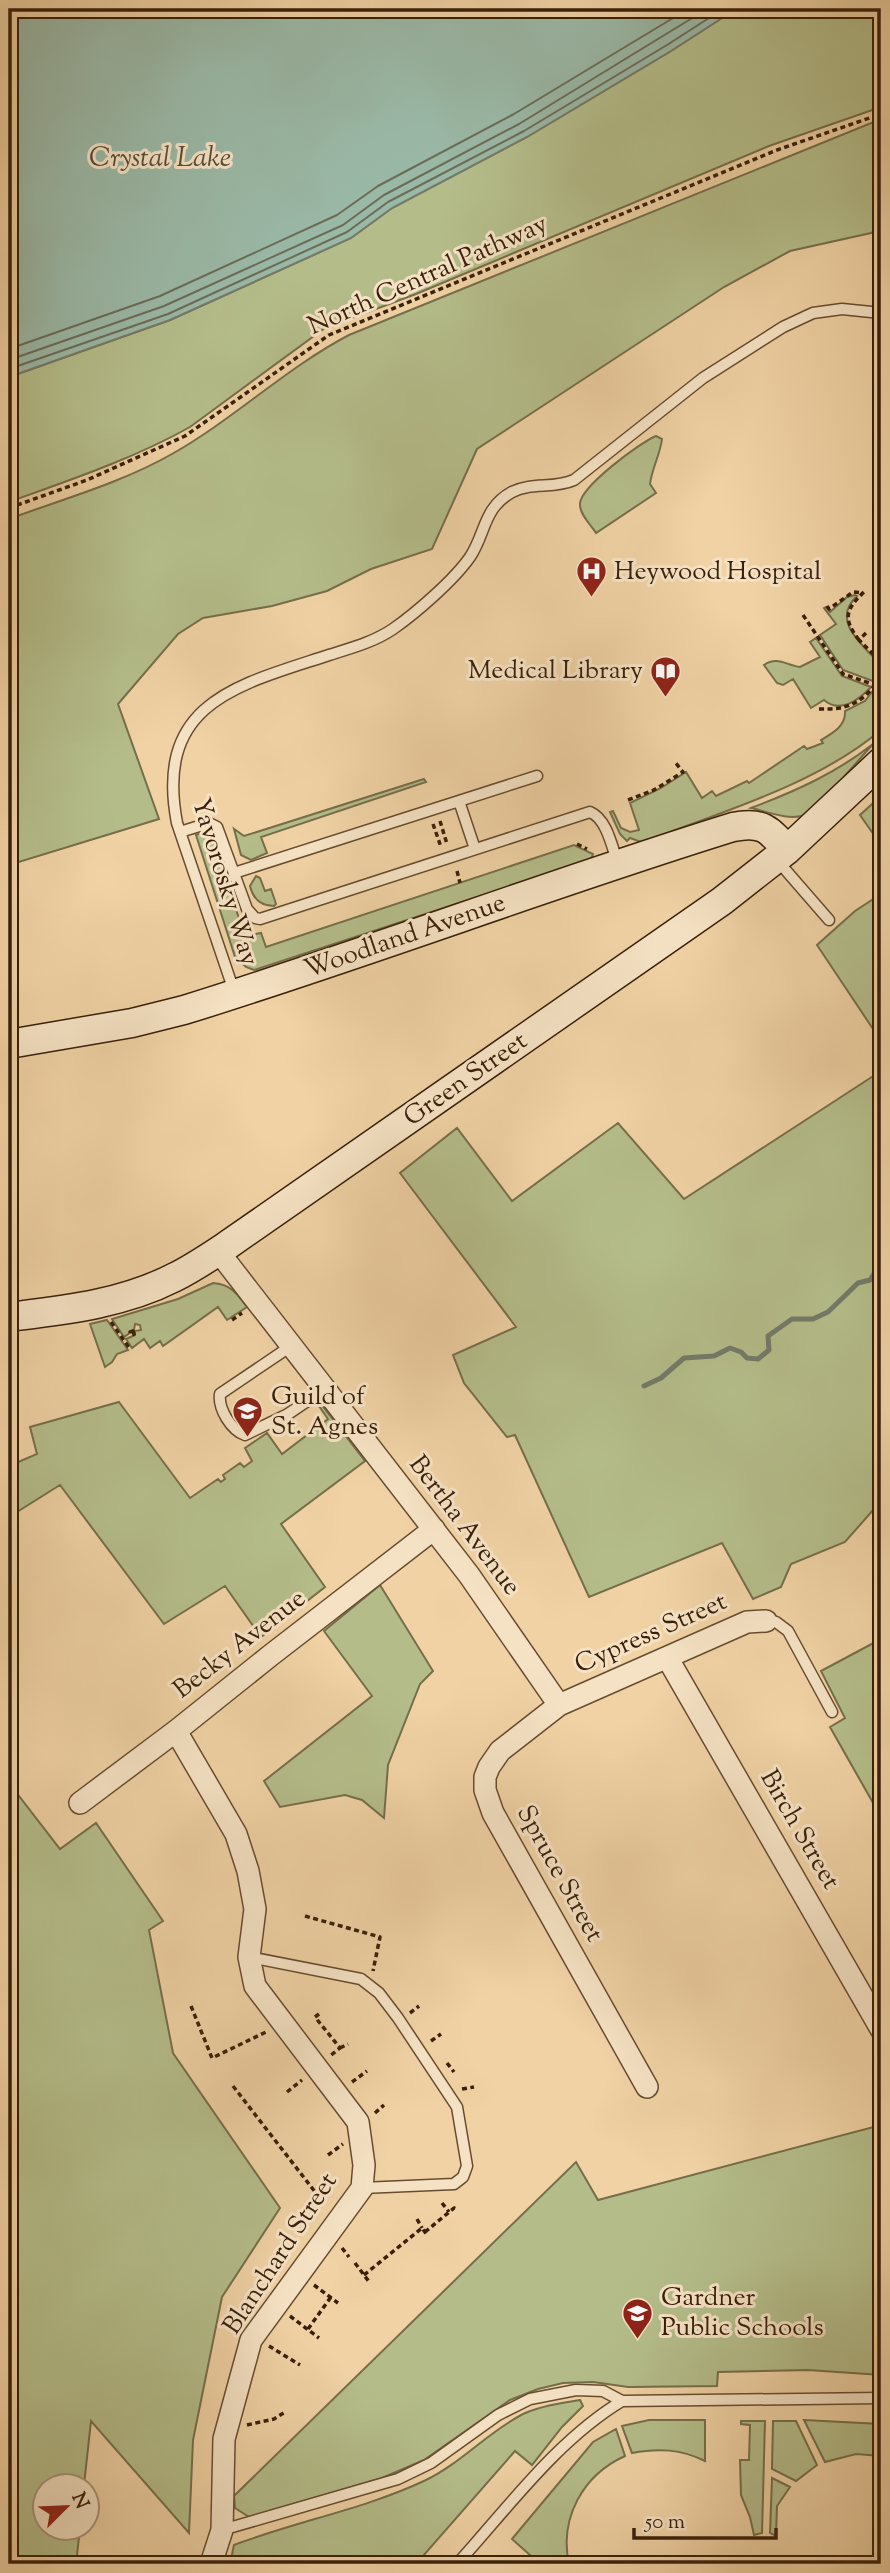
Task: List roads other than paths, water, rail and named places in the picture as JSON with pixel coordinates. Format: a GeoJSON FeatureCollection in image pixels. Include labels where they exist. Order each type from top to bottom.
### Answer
{"type":"FeatureCollection","features":[{"type":"Feature","properties":{"kind":"street","name":"Green Street"},"geometry":{"type":"LineString","coordinates":[[9,1317],[90,1306],[132,1295],[173,1278],[218,1251],[693,922],[781,855],[881,762]]}},
{"type":"Feature","properties":{"kind":"street","name":"Woodland Avenue"},"geometry":{"type":"LineString","coordinates":[[9,1044],[132,1023],[235,994],[618,863],[750,823],[769,831],[781,855]]}},
{"type":"Feature","properties":{"kind":"street","name":"Bertha Avenue"},"geometry":{"type":"LineString","coordinates":[[218,1251],[469,1575],[559,1705]]}},
{"type":"Feature","properties":{"kind":"street","name":"Becky Avenue"},"geometry":{"type":"LineString","coordinates":[[80,1803],[434,1530]]}},
{"type":"Feature","properties":{"kind":"street","name":"Cypress Street"},"geometry":{"type":"LineString","coordinates":[[559,1705],[747,1622],[766,1621]]}},
{"type":"Feature","properties":{"kind":"street","name":"Birch Street"},"geometry":{"type":"LineString","coordinates":[[668,1659],[881,2029]]}},
{"type":"Feature","properties":{"kind":"street","name":"Spruce Street"},"geometry":{"type":"LineString","coordinates":[[559,1705],[500,1751],[486,1773],[486,1798],[647,2087]]}},
{"type":"Feature","properties":{"kind":"street","name":"Blanchard Street"},"geometry":{"type":"LineString","coordinates":[[176,1731],[236,1834],[248,1871],[255,1909],[249,1957],[255,1986],[358,2122],[364,2165],[362,2188],[251,2340],[224,2439],[222,2530],[211,2564]]}},
{"type":"Feature","properties":{"kind":"lane","name":"Yavorosky Way"},"geometry":{"type":"LineString","coordinates":[[235,994],[180,832],[173,802],[174,766],[185,736],[194,720],[208,705],[254,680],[355,647],[385,634],[413,613],[469,558],[490,511],[500,500],[524,487],[566,484],[581,476],[703,379],[782,327],[813,313],[842,309],[881,313]]}},
{"type":"Feature","properties":{"kind":"lane"},"geometry":{"type":"LineString","coordinates":[[234,873],[537,776]]}},
{"type":"Feature","properties":{"kind":"lane"},"geometry":{"type":"LineString","coordinates":[[459,801],[475,849]]}},
{"type":"Feature","properties":{"kind":"lane"},"geometry":{"type":"LineString","coordinates":[[180,832],[213,824],[219,830],[247,909],[255,918],[260,919],[590,812],[599,817],[618,863]]}},
{"type":"Feature","properties":{"kind":"lane"},"geometry":{"type":"LineString","coordinates":[[781,855],[829,920]]}},
{"type":"Feature","properties":{"kind":"lane"},"geometry":{"type":"LineString","coordinates":[[291,1346],[220,1394],[220,1408],[239,1433],[245,1435],[288,1414],[325,1389]]}},
{"type":"Feature","properties":{"kind":"lane"},"geometry":{"type":"LineString","coordinates":[[766,1621],[776,1622],[788,1631],[832,1712]]}},
{"type":"Feature","properties":{"kind":"lane"},"geometry":{"type":"LineString","coordinates":[[249,1957],[361,1979],[379,1993],[398,2018],[457,2107],[467,2166],[463,2177],[454,2184],[362,2188]]}},
{"type":"Feature","properties":{"kind":"lane"},"geometry":{"type":"LineString","coordinates":[[222,2530],[398,2479],[431,2463],[498,2415],[530,2399],[554,2392],[603,2391],[622,2401],[881,2398]]}},
{"type":"Feature","properties":{"kind":"lane"},"geometry":{"type":"LineString","coordinates":[[457,2564],[567,2442],[602,2413],[622,2401]]}},
{"type":"Feature","properties":{"kind":"water","name":"Crystal Lake"},"geometry":{"type":"Polygon","coordinates":[[[9,9],[736,9],[527,137],[392,208],[351,238],[170,320],[9,377],[9,9]]]}},
{"type":"Feature","properties":{"kind":"waterway"},"geometry":{"type":"LineString","coordinates":[[644,1386],[661,1378],[684,1358],[714,1356],[730,1348],[741,1352],[747,1358],[758,1359],[769,1350],[768,1336],[792,1319],[813,1319],[828,1312],[858,1283],[870,1280],[881,1266]]}},
{"type":"Feature","properties":{"kind":"place","name":"Heywood Hospital"},"geometry":{"type":"Point","coordinates":[591,599]}},
{"type":"Feature","properties":{"kind":"place","name":"Medical Library"},"geometry":{"type":"Point","coordinates":[666,698]}},
{"type":"Feature","properties":{"kind":"place","name":"Guild of St. Agnes"},"geometry":{"type":"Point","coordinates":[248,1439]}},
{"type":"Feature","properties":{"kind":"place","name":"Gardner Public Schools"},"geometry":{"type":"Point","coordinates":[638,2340]}}]}
